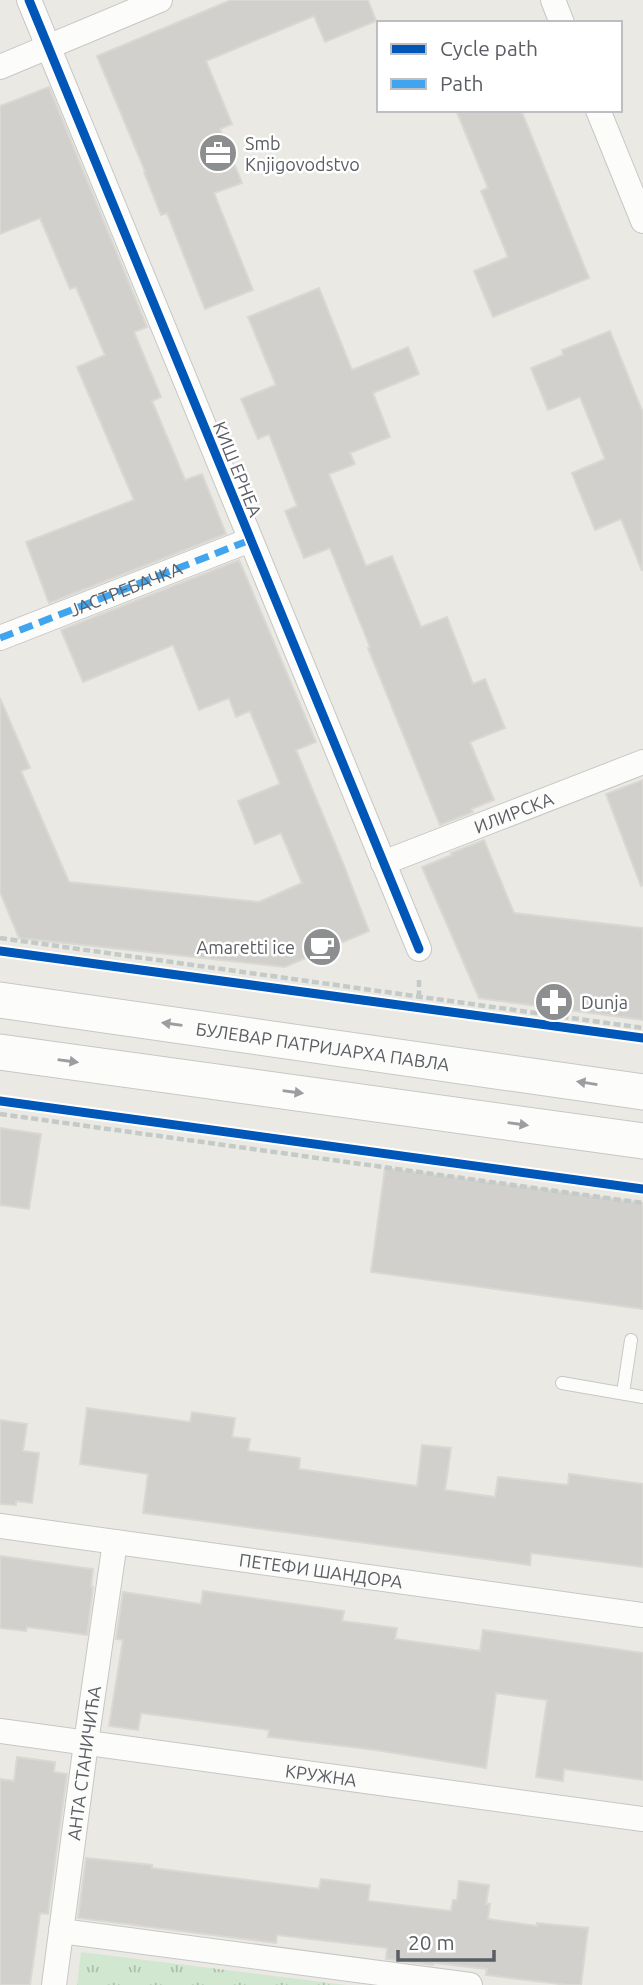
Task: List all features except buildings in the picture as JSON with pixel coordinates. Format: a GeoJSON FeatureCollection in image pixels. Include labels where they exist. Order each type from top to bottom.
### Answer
{"type":"FeatureCollection","features":[{"type":"Feature","properties":{"kind":"main road","name":"БУЛЕВАР ПАТРИЈАРХА ПАВЛА"},"geometry":{"type":"LineString","coordinates":[[0,1000],[643,1092]]}},
{"type":"Feature","properties":{"kind":"main road"},"geometry":{"type":"LineString","coordinates":[[0,1052],[643,1141]]}},
{"type":"Feature","properties":{"kind":"street","name":"КИШ ЕРНЕА"},"geometry":{"type":"LineString","coordinates":[[29,0],[419,949]]}},
{"type":"Feature","properties":{"kind":"street"},"geometry":{"type":"LineString","coordinates":[[0,67],[160,0]]}},
{"type":"Feature","properties":{"kind":"street"},"geometry":{"type":"LineString","coordinates":[[553,0],[561,21]]}},
{"type":"Feature","properties":{"kind":"street"},"geometry":{"type":"LineString","coordinates":[[599,112],[643,221]]}},
{"type":"Feature","properties":{"kind":"street","name":"ЈАСТРЕБАЧКА"},"geometry":{"type":"LineString","coordinates":[[0,638],[250,540]]}},
{"type":"Feature","properties":{"kind":"street","name":"ИЛИРСКА"},"geometry":{"type":"LineString","coordinates":[[383,863],[643,762]]}},
{"type":"Feature","properties":{"kind":"street","name":"ПЕТЕФИ ШАНДОРА"},"geometry":{"type":"LineString","coordinates":[[0,1526],[643,1615]]}},
{"type":"Feature","properties":{"kind":"street","name":"АНТА СТАНИЧИЋА"},"geometry":{"type":"LineString","coordinates":[[54,1985],[115,1542]]}},
{"type":"Feature","properties":{"kind":"street","name":"КРУЖНА"},"geometry":{"type":"LineString","coordinates":[[0,1731],[643,1819]]}},
{"type":"Feature","properties":{"kind":"street"},"geometry":{"type":"LineString","coordinates":[[61,1931],[470,1985]]}},
{"type":"Feature","properties":{"kind":"lane"},"geometry":{"type":"LineString","coordinates":[[623,1394],[631,1340]]}},
{"type":"Feature","properties":{"kind":"lane"},"geometry":{"type":"LineString","coordinates":[[562,1383],[643,1397]]}},
{"type":"Feature","properties":{"kind":"path"},"geometry":{"type":"LineString","coordinates":[[0,938],[643,1028]]}},
{"type":"Feature","properties":{"kind":"path"},"geometry":{"type":"LineString","coordinates":[[405,1006],[432,1009]]}},
{"type":"Feature","properties":{"kind":"path"},"geometry":{"type":"LineString","coordinates":[[603,1033],[643,1038]]}},
{"type":"Feature","properties":{"kind":"path"},"geometry":{"type":"LineString","coordinates":[[0,1114],[643,1203]]}},
{"type":"Feature","properties":{"kind":"green space"},"geometry":{"type":"Polygon","coordinates":[[[81,1952],[346,1985],[77,1985],[81,1952]]]}},
{"type":"Feature","properties":{"kind":"marked path"},"geometry":{"type":"LineString","coordinates":[[0,638],[250,540]]}},
{"type":"Feature","properties":{"kind":"cycle path"},"geometry":{"type":"LineString","coordinates":[[29,0],[419,949]]}},
{"type":"Feature","properties":{"kind":"cycle path"},"geometry":{"type":"LineString","coordinates":[[0,951],[643,1038]]}},
{"type":"Feature","properties":{"kind":"cycle path"},"geometry":{"type":"LineString","coordinates":[[0,1101],[643,1189]]}},
{"type":"Feature","properties":{"kind":"place","name":"Smb Knjigovodstvo"},"geometry":{"type":"Point","coordinates":[218,153]}},
{"type":"Feature","properties":{"kind":"place","name":"Amaretti ice"},"geometry":{"type":"Point","coordinates":[322,947]}},
{"type":"Feature","properties":{"kind":"place","name":"Dunja"},"geometry":{"type":"Point","coordinates":[554,1002]}}]}
